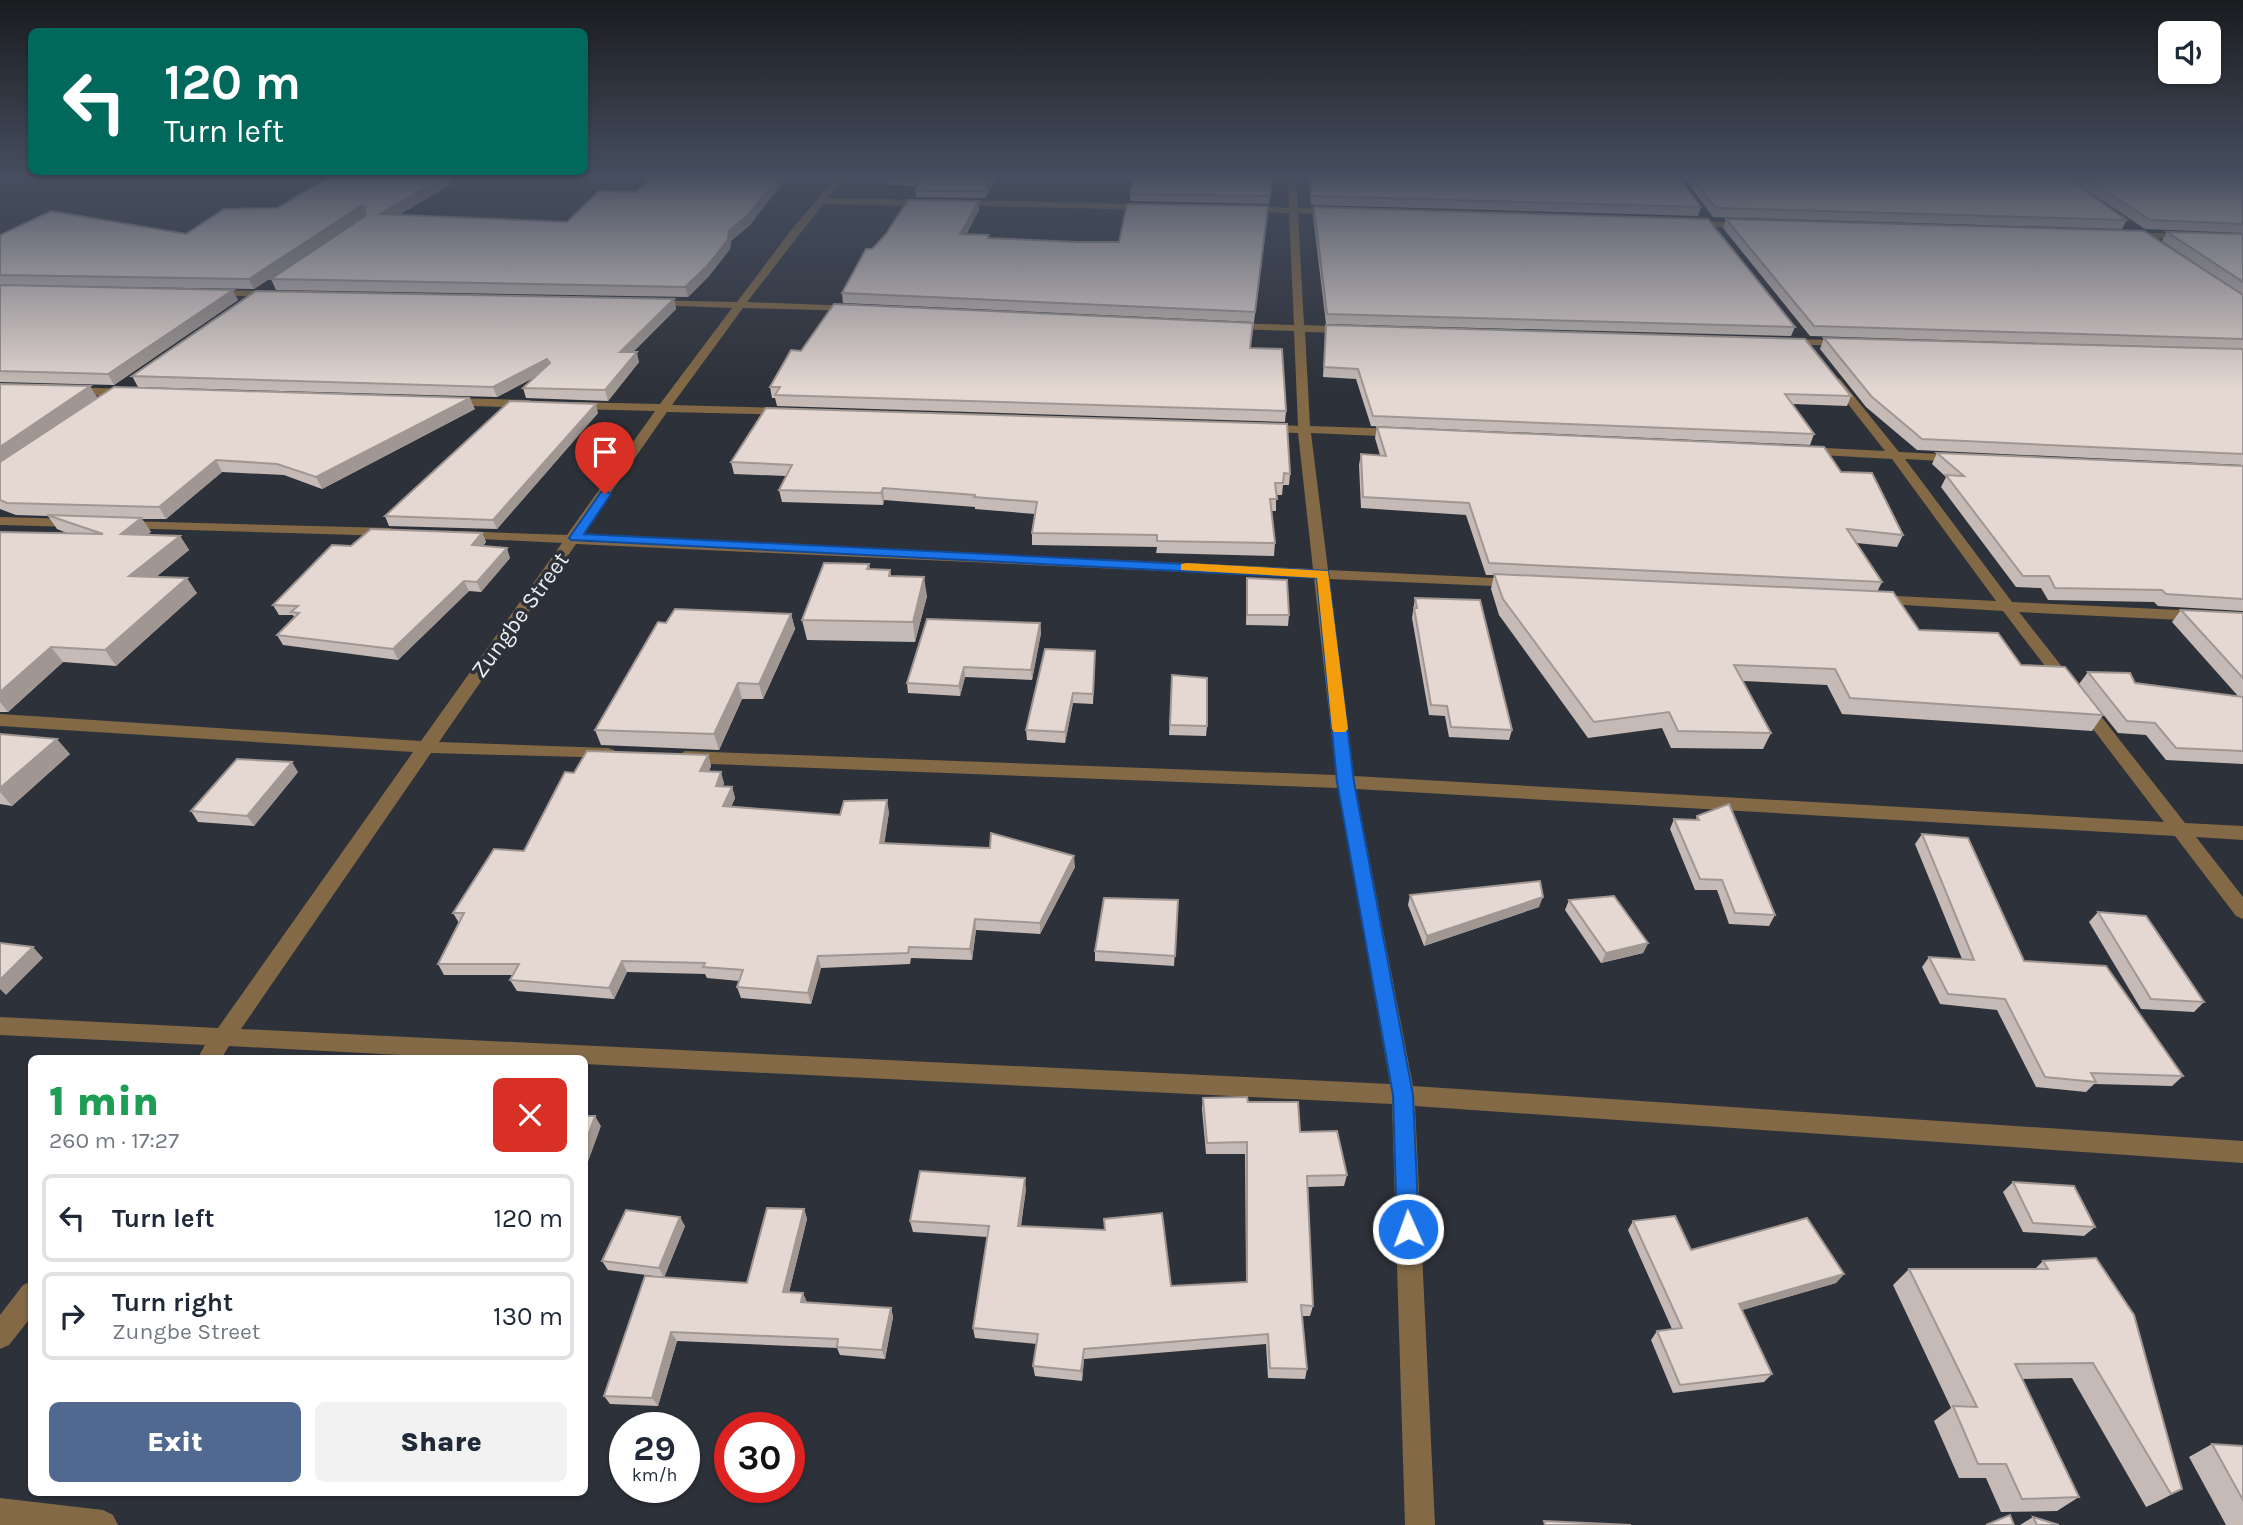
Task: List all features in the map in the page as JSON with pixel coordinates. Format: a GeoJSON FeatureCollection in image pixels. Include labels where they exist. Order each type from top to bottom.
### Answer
{"type":"FeatureCollection","features":[{"type":"Feature","properties":{"kind":"street","name":"Zungbe Street"},"geometry":{"type":"LineString","coordinates":[[211,1055],[425,747],[575,538],[664,407],[784,248]]}},
{"type":"Feature","properties":{"kind":"street"},"geometry":{"type":"LineString","coordinates":[[1295,248],[1304,429],[1346,782],[1403,1095],[1420,1525]]}},
{"type":"Feature","properties":{"kind":"street"},"geometry":{"type":"LineString","coordinates":[[2160,248],[2164,251]]}},
{"type":"Feature","properties":{"kind":"street"},"geometry":{"type":"LineString","coordinates":[[234,309],[277,279]]}},
{"type":"Feature","properties":{"kind":"street"},"geometry":{"type":"LineString","coordinates":[[202,293],[283,295]]}},
{"type":"Feature","properties":{"kind":"street"},"geometry":{"type":"LineString","coordinates":[[644,302],[866,310]]}},
{"type":"Feature","properties":{"kind":"street"},"geometry":{"type":"LineString","coordinates":[[1215,325],[1353,330]]}},
{"type":"Feature","properties":{"kind":"street"},"geometry":{"type":"LineString","coordinates":[[1777,342],[1860,344]]}},
{"type":"Feature","properties":{"kind":"street"},"geometry":{"type":"LineString","coordinates":[[1830,373],[2243,911]]}},
{"type":"Feature","properties":{"kind":"street"},"geometry":{"type":"LineString","coordinates":[[103,401],[136,378]]}},
{"type":"Feature","properties":{"kind":"street"},"geometry":{"type":"LineString","coordinates":[[64,391],[142,394]]}},
{"type":"Feature","properties":{"kind":"street"},"geometry":{"type":"LineString","coordinates":[[431,401],[541,404]]}},
{"type":"Feature","properties":{"kind":"street"},"geometry":{"type":"LineString","coordinates":[[568,405],[803,412]]}},
{"type":"Feature","properties":{"kind":"street"},"geometry":{"type":"LineString","coordinates":[[1248,427],[1414,434]]}},
{"type":"Feature","properties":{"kind":"street"},"geometry":{"type":"LineString","coordinates":[[1786,451],[1965,459]]}},
{"type":"Feature","properties":{"kind":"street"},"geometry":{"type":"LineString","coordinates":[[0,521],[411,533]]}},
{"type":"Feature","properties":{"kind":"street"},"geometry":{"type":"LineString","coordinates":[[439,534],[575,538],[1529,584]]}},
{"type":"Feature","properties":{"kind":"street"},"geometry":{"type":"LineString","coordinates":[[1858,600],[2243,618]]}},
{"type":"Feature","properties":{"kind":"street"},"geometry":{"type":"LineString","coordinates":[[0,720],[425,747],[620,755]]}},
{"type":"Feature","properties":{"kind":"street"},"geometry":{"type":"LineString","coordinates":[[662,756],[1346,782],[2243,833]]}},
{"type":"Feature","properties":{"kind":"street"},"geometry":{"type":"LineString","coordinates":[[0,1026],[575,1055]]}},
{"type":"Feature","properties":{"kind":"street"},"geometry":{"type":"LineString","coordinates":[[588,1056],[1403,1095],[2243,1152]]}},
{"type":"Feature","properties":{"kind":"street"},"geometry":{"type":"LineString","coordinates":[[0,1336],[28,1299]]}},
{"type":"Feature","properties":{"kind":"street"},"geometry":{"type":"LineString","coordinates":[[0,1513],[103,1525]]}},
{"type":"Feature","properties":{"kind":"building"},"geometry":{"type":"Polygon","coordinates":[[[0,248],[296,248],[249,279],[0,275],[0,248]]]}},
{"type":"Feature","properties":{"kind":"building"},"geometry":{"type":"Polygon","coordinates":[[[317,248],[721,248],[685,287],[271,279],[317,248]]]}},
{"type":"Feature","properties":{"kind":"building"},"geometry":{"type":"Polygon","coordinates":[[[1263,248],[1255,312],[842,293],[866,249],[1263,248]]]}},
{"type":"Feature","properties":{"kind":"building"},"geometry":{"type":"Polygon","coordinates":[[[1319,248],[1731,248],[1795,327],[1327,314],[1319,248]]]}},
{"type":"Feature","properties":{"kind":"building"},"geometry":{"type":"Polygon","coordinates":[[[1750,248],[2171,248],[2243,295],[2243,339],[1814,326],[1750,248]]]}},
{"type":"Feature","properties":{"kind":"building"},"geometry":{"type":"Polygon","coordinates":[[[2192,248],[2243,248],[2243,282],[2192,248]]]}},
{"type":"Feature","properties":{"kind":"building"},"geometry":{"type":"Polygon","coordinates":[[[0,285],[233,290],[108,374],[0,371],[0,285]]]}},
{"type":"Feature","properties":{"kind":"building"},"geometry":{"type":"Polygon","coordinates":[[[256,291],[674,299],[620,352],[637,352],[605,390],[523,388],[550,363],[547,359],[493,387],[132,376],[256,291]]]}},
{"type":"Feature","properties":{"kind":"building"},"geometry":{"type":"Polygon","coordinates":[[[834,304],[1253,323],[1250,348],[1282,349],[1286,411],[775,395],[780,387],[770,387],[791,350],[801,351],[834,304]]]}},
{"type":"Feature","properties":{"kind":"building"},"geometry":{"type":"Polygon","coordinates":[[[1326,325],[1805,339],[1851,396],[1785,394],[1814,434],[1373,416],[1358,369],[1324,367],[1326,325]]]}},
{"type":"Feature","properties":{"kind":"building"},"geometry":{"type":"Polygon","coordinates":[[[1824,338],[2243,349],[2243,454],[1922,439],[1871,396],[1824,338]]]}},
{"type":"Feature","properties":{"kind":"building"},"geometry":{"type":"Polygon","coordinates":[[[0,384],[90,386],[0,447],[0,384]]]}},
{"type":"Feature","properties":{"kind":"building"},"geometry":{"type":"Polygon","coordinates":[[[114,387],[470,398],[316,477],[277,464],[216,460],[159,507],[7,503],[0,500],[0,462],[114,387]]]}},
{"type":"Feature","properties":{"kind":"building"},"geometry":{"type":"Polygon","coordinates":[[[510,401],[596,404],[493,520],[385,516],[510,401]]]}},
{"type":"Feature","properties":{"kind":"building"},"geometry":{"type":"Polygon","coordinates":[[[766,408],[1287,424],[1290,474],[1284,473],[1283,483],[1275,483],[1277,499],[1270,499],[1275,543],[1157,541],[1157,535],[1032,533],[1037,502],[883,488],[881,493],[779,490],[792,465],[731,462],[766,408]]]}},
{"type":"Feature","properties":{"kind":"building"},"geometry":{"type":"Polygon","coordinates":[[[1377,427],[1824,447],[1841,472],[1872,473],[1903,535],[1847,529],[1882,582],[1489,563],[1469,503],[1363,497],[1361,454],[1386,456],[1377,427]]]}},
{"type":"Feature","properties":{"kind":"building"},"geometry":{"type":"Polygon","coordinates":[[[1937,453],[2243,466],[2243,599],[2166,594],[2162,590],[2055,588],[2049,576],[2023,576],[1946,475],[1964,476],[1937,453]]]}},
{"type":"Feature","properties":{"kind":"building"},"geometry":{"type":"Polygon","coordinates":[[[47,515],[141,518],[121,534],[180,536],[129,576],[187,578],[105,650],[51,647],[0,692],[0,532],[103,534],[47,515]]]}},
{"type":"Feature","properties":{"kind":"building"},"geometry":{"type":"Polygon","coordinates":[[[371,529],[482,533],[472,545],[507,548],[477,582],[464,581],[393,649],[277,635],[299,613],[291,612],[298,606],[273,605],[332,545],[351,546],[371,529]]]}},
{"type":"Feature","properties":{"kind":"building"},"geometry":{"type":"Polygon","coordinates":[[[824,563],[869,564],[867,569],[890,570],[889,576],[924,577],[913,622],[802,620],[824,563]]]}},
{"type":"Feature","properties":{"kind":"building"},"geometry":{"type":"Polygon","coordinates":[[[1494,574],[1893,592],[1919,630],[1998,633],[2021,665],[2065,667],[2103,715],[1850,698],[1835,669],[1734,665],[1771,733],[1678,731],[1669,712],[1594,722],[1503,599],[1494,574]]]}},
{"type":"Feature","properties":{"kind":"building"},"geometry":{"type":"Polygon","coordinates":[[[1247,578],[1287,580],[1289,615],[1247,615],[1247,578]]]}},
{"type":"Feature","properties":{"kind":"building"},"geometry":{"type":"Polygon","coordinates":[[[1415,598],[1480,600],[1512,730],[1451,727],[1447,706],[1431,705],[1414,608],[1417,608],[1415,598]]]}},
{"type":"Feature","properties":{"kind":"building"},"geometry":{"type":"Polygon","coordinates":[[[675,609],[791,614],[759,684],[738,683],[714,734],[595,730],[658,622],[666,623],[675,609]]]}},
{"type":"Feature","properties":{"kind":"building"},"geometry":{"type":"Polygon","coordinates":[[[2181,610],[2243,613],[2243,678],[2181,610]]]}},
{"type":"Feature","properties":{"kind":"building"},"geometry":{"type":"Polygon","coordinates":[[[927,619],[1040,623],[1031,670],[964,667],[959,686],[907,683],[927,619]]]}},
{"type":"Feature","properties":{"kind":"building"},"geometry":{"type":"Polygon","coordinates":[[[1045,649],[1095,651],[1093,694],[1073,693],[1065,732],[1026,730],[1045,649]]]}},
{"type":"Feature","properties":{"kind":"building"},"geometry":{"type":"Polygon","coordinates":[[[2088,672],[2130,673],[2135,683],[2243,697],[2243,751],[2176,748],[2155,723],[2127,721],[2088,672]]]}},
{"type":"Feature","properties":{"kind":"building"},"geometry":{"type":"Polygon","coordinates":[[[1172,675],[1207,678],[1207,726],[1170,725],[1172,675]]]}},
{"type":"Feature","properties":{"kind":"building"},"geometry":{"type":"Polygon","coordinates":[[[0,734],[57,739],[0,788],[0,734]]]}},
{"type":"Feature","properties":{"kind":"building"},"geometry":{"type":"Polygon","coordinates":[[[587,751],[708,755],[700,771],[721,772],[716,786],[732,787],[723,806],[840,815],[844,801],[887,800],[880,843],[990,848],[991,833],[1074,856],[1040,923],[975,919],[970,949],[909,947],[908,953],[818,956],[808,993],[737,987],[743,970],[703,967],[705,963],[622,961],[609,988],[510,980],[519,964],[438,964],[464,913],[453,913],[494,849],[524,851],[565,772],[574,773],[587,751]]]}},
{"type":"Feature","properties":{"kind":"building"},"geometry":{"type":"Polygon","coordinates":[[[237,759],[292,762],[247,816],[191,811],[237,759]]]}},
{"type":"Feature","properties":{"kind":"building"},"geometry":{"type":"Polygon","coordinates":[[[1729,804],[1775,915],[1735,913],[1722,880],[1700,879],[1674,819],[1699,820],[1697,816],[1729,804]]]}},
{"type":"Feature","properties":{"kind":"building"},"geometry":{"type":"Polygon","coordinates":[[[1922,834],[1968,838],[2024,961],[2106,966],[2183,1076],[2091,1073],[2096,1082],[2045,1077],[2005,999],[1948,994],[1929,957],[1974,960],[1922,834]]]}},
{"type":"Feature","properties":{"kind":"building"},"geometry":{"type":"Polygon","coordinates":[[[1540,881],[1543,897],[1427,936],[1410,895],[1540,881]]]}},
{"type":"Feature","properties":{"kind":"building"},"geometry":{"type":"Polygon","coordinates":[[[1614,896],[1648,943],[1606,953],[1569,900],[1614,896]]]}},
{"type":"Feature","properties":{"kind":"building"},"geometry":{"type":"Polygon","coordinates":[[[1104,898],[1178,900],[1175,956],[1095,951],[1104,898]]]}},
{"type":"Feature","properties":{"kind":"building"},"geometry":{"type":"Polygon","coordinates":[[[2098,912],[2146,916],[2204,1002],[2151,999],[2098,912]]]}},
{"type":"Feature","properties":{"kind":"building"},"geometry":{"type":"Polygon","coordinates":[[[0,943],[33,947],[0,980],[0,943]]]}},
{"type":"Feature","properties":{"kind":"building"},"geometry":{"type":"Polygon","coordinates":[[[1247,1097],[1248,1102],[1298,1102],[1300,1132],[1337,1131],[1347,1175],[1307,1176],[1313,1306],[1301,1305],[1307,1369],[1270,1368],[1268,1334],[1084,1349],[1081,1371],[1033,1366],[1038,1334],[973,1328],[989,1226],[910,1221],[920,1171],[1025,1178],[1018,1226],[1105,1230],[1104,1219],[1162,1213],[1171,1286],[1247,1282],[1247,1142],[1207,1143],[1203,1098],[1247,1097]]]}},
{"type":"Feature","properties":{"kind":"building"},"geometry":{"type":"Polygon","coordinates":[[[588,1116],[595,1116],[588,1136],[588,1116]]]}},
{"type":"Feature","properties":{"kind":"building"},"geometry":{"type":"Polygon","coordinates":[[[2013,1182],[2074,1186],[2095,1227],[2033,1223],[2013,1182]]]}},
{"type":"Feature","properties":{"kind":"building"},"geometry":{"type":"Polygon","coordinates":[[[767,1208],[804,1209],[783,1292],[803,1293],[801,1302],[891,1308],[882,1350],[837,1347],[838,1339],[671,1332],[652,1398],[604,1396],[645,1276],[747,1283],[767,1208]]]}},
{"type":"Feature","properties":{"kind":"building"},"geometry":{"type":"Polygon","coordinates":[[[626,1210],[680,1217],[659,1268],[602,1261],[626,1210]]]}},
{"type":"Feature","properties":{"kind":"building"},"geometry":{"type":"Polygon","coordinates":[[[1675,1216],[1691,1250],[1807,1218],[1844,1274],[1739,1304],[1772,1374],[1680,1385],[1657,1331],[1682,1328],[1633,1221],[1675,1216]]]}},
{"type":"Feature","properties":{"kind":"building"},"geometry":{"type":"Polygon","coordinates":[[[2096,1258],[2134,1315],[2182,1489],[2171,1494],[2093,1363],[2015,1364],[2079,1497],[2022,1499],[2006,1464],[1978,1464],[1953,1406],[1977,1407],[1909,1269],[2048,1269],[2043,1261],[2096,1258]]]}},
{"type":"Feature","properties":{"kind":"building"},"geometry":{"type":"Polygon","coordinates":[[[2212,1444],[2243,1446],[2243,1500],[2212,1444]]]}},
{"type":"Feature","properties":{"kind":"building"},"geometry":{"type":"Polygon","coordinates":[[[2010,1515],[2014,1525],[1986,1525],[2010,1515]]]}},
{"type":"Feature","properties":{"kind":"building"},"geometry":{"type":"Polygon","coordinates":[[[2033,1517],[2059,1525],[2037,1525],[2033,1517]]]}},
{"type":"Feature","properties":{"kind":"building"},"geometry":{"type":"Polygon","coordinates":[[[1544,1521],[1631,1525],[1545,1525],[1544,1521]]]}},
{"type":"Feature","properties":{"kind":"slow traffic"},"geometry":{"type":"LineString","coordinates":[[1186,567],[1323,574],[1340,729]]}},
{"type":"Feature","properties":{"kind":"route"},"geometry":{"type":"LineString","coordinates":[[605,494],[575,538],[1323,574],[1346,782],[1403,1095],[1408,1229]]}}]}
